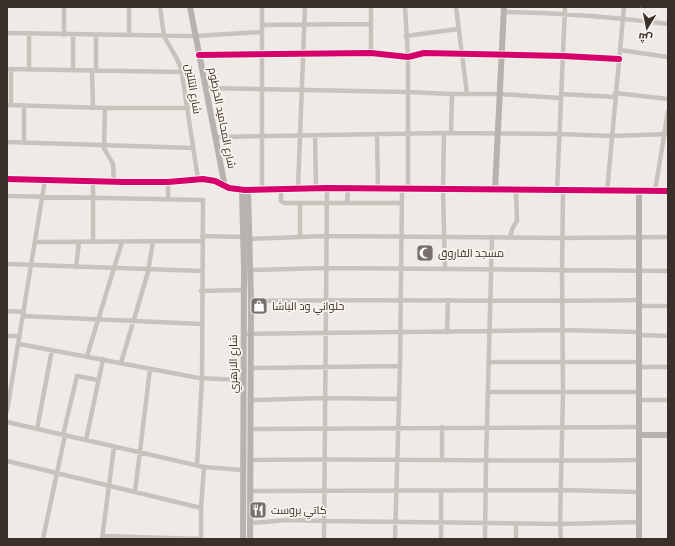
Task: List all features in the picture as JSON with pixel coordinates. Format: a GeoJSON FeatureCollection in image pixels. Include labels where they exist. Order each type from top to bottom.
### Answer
{"type":"FeatureCollection","features":[{"type":"Feature","properties":{"kind":"street"},"geometry":{"type":"LineString","coordinates":[[64,7],[64,35]]}},
{"type":"Feature","properties":{"kind":"street"},"geometry":{"type":"LineString","coordinates":[[129,7],[129,35]]}},
{"type":"Feature","properties":{"kind":"street","name":"شارع التلتين"},"geometry":{"type":"LineString","coordinates":[[160,7],[164,36],[177,59],[182,72],[198,179]]}},
{"type":"Feature","properties":{"kind":"street","name":"شارع المحاميد الخرطوم"},"geometry":{"type":"LineString","coordinates":[[190,7],[225,187]]}},
{"type":"Feature","properties":{"kind":"street"},"geometry":{"type":"LineString","coordinates":[[262,7],[262,189]]}},
{"type":"Feature","properties":{"kind":"street"},"geometry":{"type":"LineString","coordinates":[[298,188],[305,7]]}},
{"type":"Feature","properties":{"kind":"street"},"geometry":{"type":"LineString","coordinates":[[371,7],[371,53]]}},
{"type":"Feature","properties":{"kind":"street"},"geometry":{"type":"LineString","coordinates":[[395,539],[400,366],[402,202],[405,189],[408,134],[408,57],[405,7]]}},
{"type":"Feature","properties":{"kind":"street"},"geometry":{"type":"LineString","coordinates":[[456,7],[467,94]]}},
{"type":"Feature","properties":{"kind":"street"},"geometry":{"type":"LineString","coordinates":[[562,539],[560,524],[563,330],[562,238],[558,134],[565,7]]}},
{"type":"Feature","properties":{"kind":"street"},"geometry":{"type":"LineString","coordinates":[[606,192],[624,7]]}},
{"type":"Feature","properties":{"kind":"street"},"geometry":{"type":"LineString","coordinates":[[495,190],[504,10],[623,18],[668,24]]}},
{"type":"Feature","properties":{"kind":"street"},"geometry":{"type":"LineString","coordinates":[[262,25],[371,24]]}},
{"type":"Feature","properties":{"kind":"street"},"geometry":{"type":"LineString","coordinates":[[406,36],[458,29]]}},
{"type":"Feature","properties":{"kind":"street"},"geometry":{"type":"LineString","coordinates":[[7,33],[195,36],[262,32]]}},
{"type":"Feature","properties":{"kind":"street"},"geometry":{"type":"LineString","coordinates":[[29,34],[29,69]]}},
{"type":"Feature","properties":{"kind":"street"},"geometry":{"type":"LineString","coordinates":[[72,35],[72,70]]}},
{"type":"Feature","properties":{"kind":"street"},"geometry":{"type":"LineString","coordinates":[[93,108],[96,35]]}},
{"type":"Feature","properties":{"kind":"street"},"geometry":{"type":"LineString","coordinates":[[620,50],[668,57]]}},
{"type":"Feature","properties":{"kind":"street"},"geometry":{"type":"LineString","coordinates":[[199,55],[371,53],[408,57],[424,53],[563,56],[619,59]]}},
{"type":"Feature","properties":{"kind":"street"},"geometry":{"type":"LineString","coordinates":[[182,72],[9,69],[9,105],[93,108],[188,108]]}},
{"type":"Feature","properties":{"kind":"street"},"geometry":{"type":"LineString","coordinates":[[205,88],[561,96],[615,95],[668,99]]}},
{"type":"Feature","properties":{"kind":"street"},"geometry":{"type":"LineString","coordinates":[[452,94],[452,133]]}},
{"type":"Feature","properties":{"kind":"street"},"geometry":{"type":"LineString","coordinates":[[24,105],[24,143]]}},
{"type":"Feature","properties":{"kind":"street"},"geometry":{"type":"LineString","coordinates":[[105,108],[104,146],[105,151],[113,164],[114,182]]}},
{"type":"Feature","properties":{"kind":"street"},"geometry":{"type":"LineString","coordinates":[[655,191],[666,134],[668,111]]}},
{"type":"Feature","properties":{"kind":"street"},"geometry":{"type":"LineString","coordinates":[[215,137],[444,133],[612,136],[666,134]]}},
{"type":"Feature","properties":{"kind":"street"},"geometry":{"type":"LineString","coordinates":[[444,133],[443,190],[445,269]]}},
{"type":"Feature","properties":{"kind":"street"},"geometry":{"type":"LineString","coordinates":[[315,135],[316,188]]}},
{"type":"Feature","properties":{"kind":"street"},"geometry":{"type":"LineString","coordinates":[[376,135],[378,189]]}},
{"type":"Feature","properties":{"kind":"street"},"geometry":{"type":"LineString","coordinates":[[7,142],[193,148]]}},
{"type":"Feature","properties":{"kind":"street"},"geometry":{"type":"LineString","coordinates":[[7,179],[168,182],[198,179],[212,180],[225,187],[245,190],[348,188],[606,192],[668,191]]}},
{"type":"Feature","properties":{"kind":"street"},"geometry":{"type":"LineString","coordinates":[[7,411],[45,180]]}},
{"type":"Feature","properties":{"kind":"street"},"geometry":{"type":"LineString","coordinates":[[93,181],[93,242]]}},
{"type":"Feature","properties":{"kind":"street"},"geometry":{"type":"LineString","coordinates":[[168,182],[168,199]]}},
{"type":"Feature","properties":{"kind":"street"},"geometry":{"type":"LineString","coordinates":[[324,539],[327,188]]}},
{"type":"Feature","properties":{"kind":"street"},"geometry":{"type":"LineString","coordinates":[[347,203],[348,188]]}},
{"type":"Feature","properties":{"kind":"street"},"geometry":{"type":"LineString","coordinates":[[281,189],[281,201],[283,203],[402,202]]}},
{"type":"Feature","properties":{"kind":"street","name":"شارع الازهري"},"geometry":{"type":"LineString","coordinates":[[245,190],[250,270],[251,334],[250,539]]}},
{"type":"Feature","properties":{"kind":"street"},"geometry":{"type":"LineString","coordinates":[[510,237],[513,227],[517,221],[516,191]]}},
{"type":"Feature","properties":{"kind":"street"},"geometry":{"type":"LineString","coordinates":[[639,192],[639,539]]}},
{"type":"Feature","properties":{"kind":"street"},"geometry":{"type":"LineString","coordinates":[[7,197],[203,200],[202,379],[197,466]]}},
{"type":"Feature","properties":{"kind":"street"},"geometry":{"type":"LineString","coordinates":[[300,203],[300,237]]}},
{"type":"Feature","properties":{"kind":"street"},"geometry":{"type":"LineString","coordinates":[[36,242],[122,242],[202,238],[326,236],[668,238]]}},
{"type":"Feature","properties":{"kind":"street"},"geometry":{"type":"LineString","coordinates":[[485,539],[492,237]]}},
{"type":"Feature","properties":{"kind":"street","name":"شارع الازهري"},"geometry":{"type":"LineString","coordinates":[[243,539],[244,290],[247,238]]}},
{"type":"Feature","properties":{"kind":"street"},"geometry":{"type":"LineString","coordinates":[[121,363],[148,269],[154,241]]}},
{"type":"Feature","properties":{"kind":"street"},"geometry":{"type":"LineString","coordinates":[[76,266],[79,242]]}},
{"type":"Feature","properties":{"kind":"street"},"geometry":{"type":"LineString","coordinates":[[87,356],[122,242]]}},
{"type":"Feature","properties":{"kind":"street"},"geometry":{"type":"LineString","coordinates":[[7,264],[202,271]]}},
{"type":"Feature","properties":{"kind":"street"},"geometry":{"type":"LineString","coordinates":[[250,270],[326,268],[668,271]]}},
{"type":"Feature","properties":{"kind":"street"},"geometry":{"type":"LineString","coordinates":[[202,291],[244,290]]}},
{"type":"Feature","properties":{"kind":"street"},"geometry":{"type":"LineString","coordinates":[[447,332],[448,300]]}},
{"type":"Feature","properties":{"kind":"street"},"geometry":{"type":"LineString","coordinates":[[250,301],[490,300],[639,303],[668,306]]}},
{"type":"Feature","properties":{"kind":"street"},"geometry":{"type":"LineString","coordinates":[[7,311],[24,314],[98,319],[202,324]]}},
{"type":"Feature","properties":{"kind":"street"},"geometry":{"type":"LineString","coordinates":[[244,334],[563,330],[668,336]]}},
{"type":"Feature","properties":{"kind":"street"},"geometry":{"type":"LineString","coordinates":[[7,336],[20,336]]}},
{"type":"Feature","properties":{"kind":"street"},"geometry":{"type":"LineString","coordinates":[[19,344],[202,379],[243,380]]}},
{"type":"Feature","properties":{"kind":"street"},"geometry":{"type":"LineString","coordinates":[[37,429],[52,350]]}},
{"type":"Feature","properties":{"kind":"street"},"geometry":{"type":"LineString","coordinates":[[86,440],[103,360]]}},
{"type":"Feature","properties":{"kind":"street"},"geometry":{"type":"LineString","coordinates":[[489,362],[563,361],[639,364],[668,367]]}},
{"type":"Feature","properties":{"kind":"street"},"geometry":{"type":"LineString","coordinates":[[251,368],[400,366]]}},
{"type":"Feature","properties":{"kind":"street"},"geometry":{"type":"LineString","coordinates":[[135,492],[150,369]]}},
{"type":"Feature","properties":{"kind":"street"},"geometry":{"type":"LineString","coordinates":[[43,539],[77,376],[98,380]]}},
{"type":"Feature","properties":{"kind":"street"},"geometry":{"type":"LineString","coordinates":[[488,392],[639,392]]}},
{"type":"Feature","properties":{"kind":"street"},"geometry":{"type":"LineString","coordinates":[[250,400],[325,398],[399,399]]}},
{"type":"Feature","properties":{"kind":"street"},"geometry":{"type":"LineString","coordinates":[[639,400],[668,400]]}},
{"type":"Feature","properties":{"kind":"street"},"geometry":{"type":"LineString","coordinates":[[7,422],[197,466],[243,470]]}},
{"type":"Feature","properties":{"kind":"street"},"geometry":{"type":"LineString","coordinates":[[250,429],[325,430],[442,427],[639,427]]}},
{"type":"Feature","properties":{"kind":"street"},"geometry":{"type":"LineString","coordinates":[[442,427],[442,460]]}},
{"type":"Feature","properties":{"kind":"street"},"geometry":{"type":"LineString","coordinates":[[639,435],[668,436]]}},
{"type":"Feature","properties":{"kind":"street"},"geometry":{"type":"LineString","coordinates":[[114,447],[102,538],[201,539],[201,508],[204,467]]}},
{"type":"Feature","properties":{"kind":"street"},"geometry":{"type":"LineString","coordinates":[[250,460],[639,460]]}},
{"type":"Feature","properties":{"kind":"street"},"geometry":{"type":"LineString","coordinates":[[7,461],[201,508]]}},
{"type":"Feature","properties":{"kind":"street"},"geometry":{"type":"LineString","coordinates":[[250,491],[561,490],[639,492]]}},
{"type":"Feature","properties":{"kind":"street"},"geometry":{"type":"LineString","coordinates":[[441,491],[441,539]]}},
{"type":"Feature","properties":{"kind":"street"},"geometry":{"type":"LineString","coordinates":[[250,523],[287,520],[560,524],[639,522]]}},
{"type":"Feature","properties":{"kind":"street"},"geometry":{"type":"LineString","coordinates":[[516,523],[516,539]]}},
{"type":"Feature","properties":{"kind":"cycle path"},"geometry":{"type":"LineString","coordinates":[[199,55],[371,53],[408,57],[424,53],[563,56],[619,59]]}},
{"type":"Feature","properties":{"kind":"cycle path"},"geometry":{"type":"LineString","coordinates":[[7,179],[124,182],[168,182],[203,179],[215,181],[229,188],[245,190],[327,188],[668,191]]}},
{"type":"Feature","properties":{"kind":"place","name":"مسجد الفاروق"},"geometry":{"type":"Point","coordinates":[425,253]}},
{"type":"Feature","properties":{"kind":"place","name":"حلواني ود الباشا"},"geometry":{"type":"Point","coordinates":[259,306]}},
{"type":"Feature","properties":{"kind":"place","name":"كاتي بروست"},"geometry":{"type":"Point","coordinates":[258,510]}}]}
